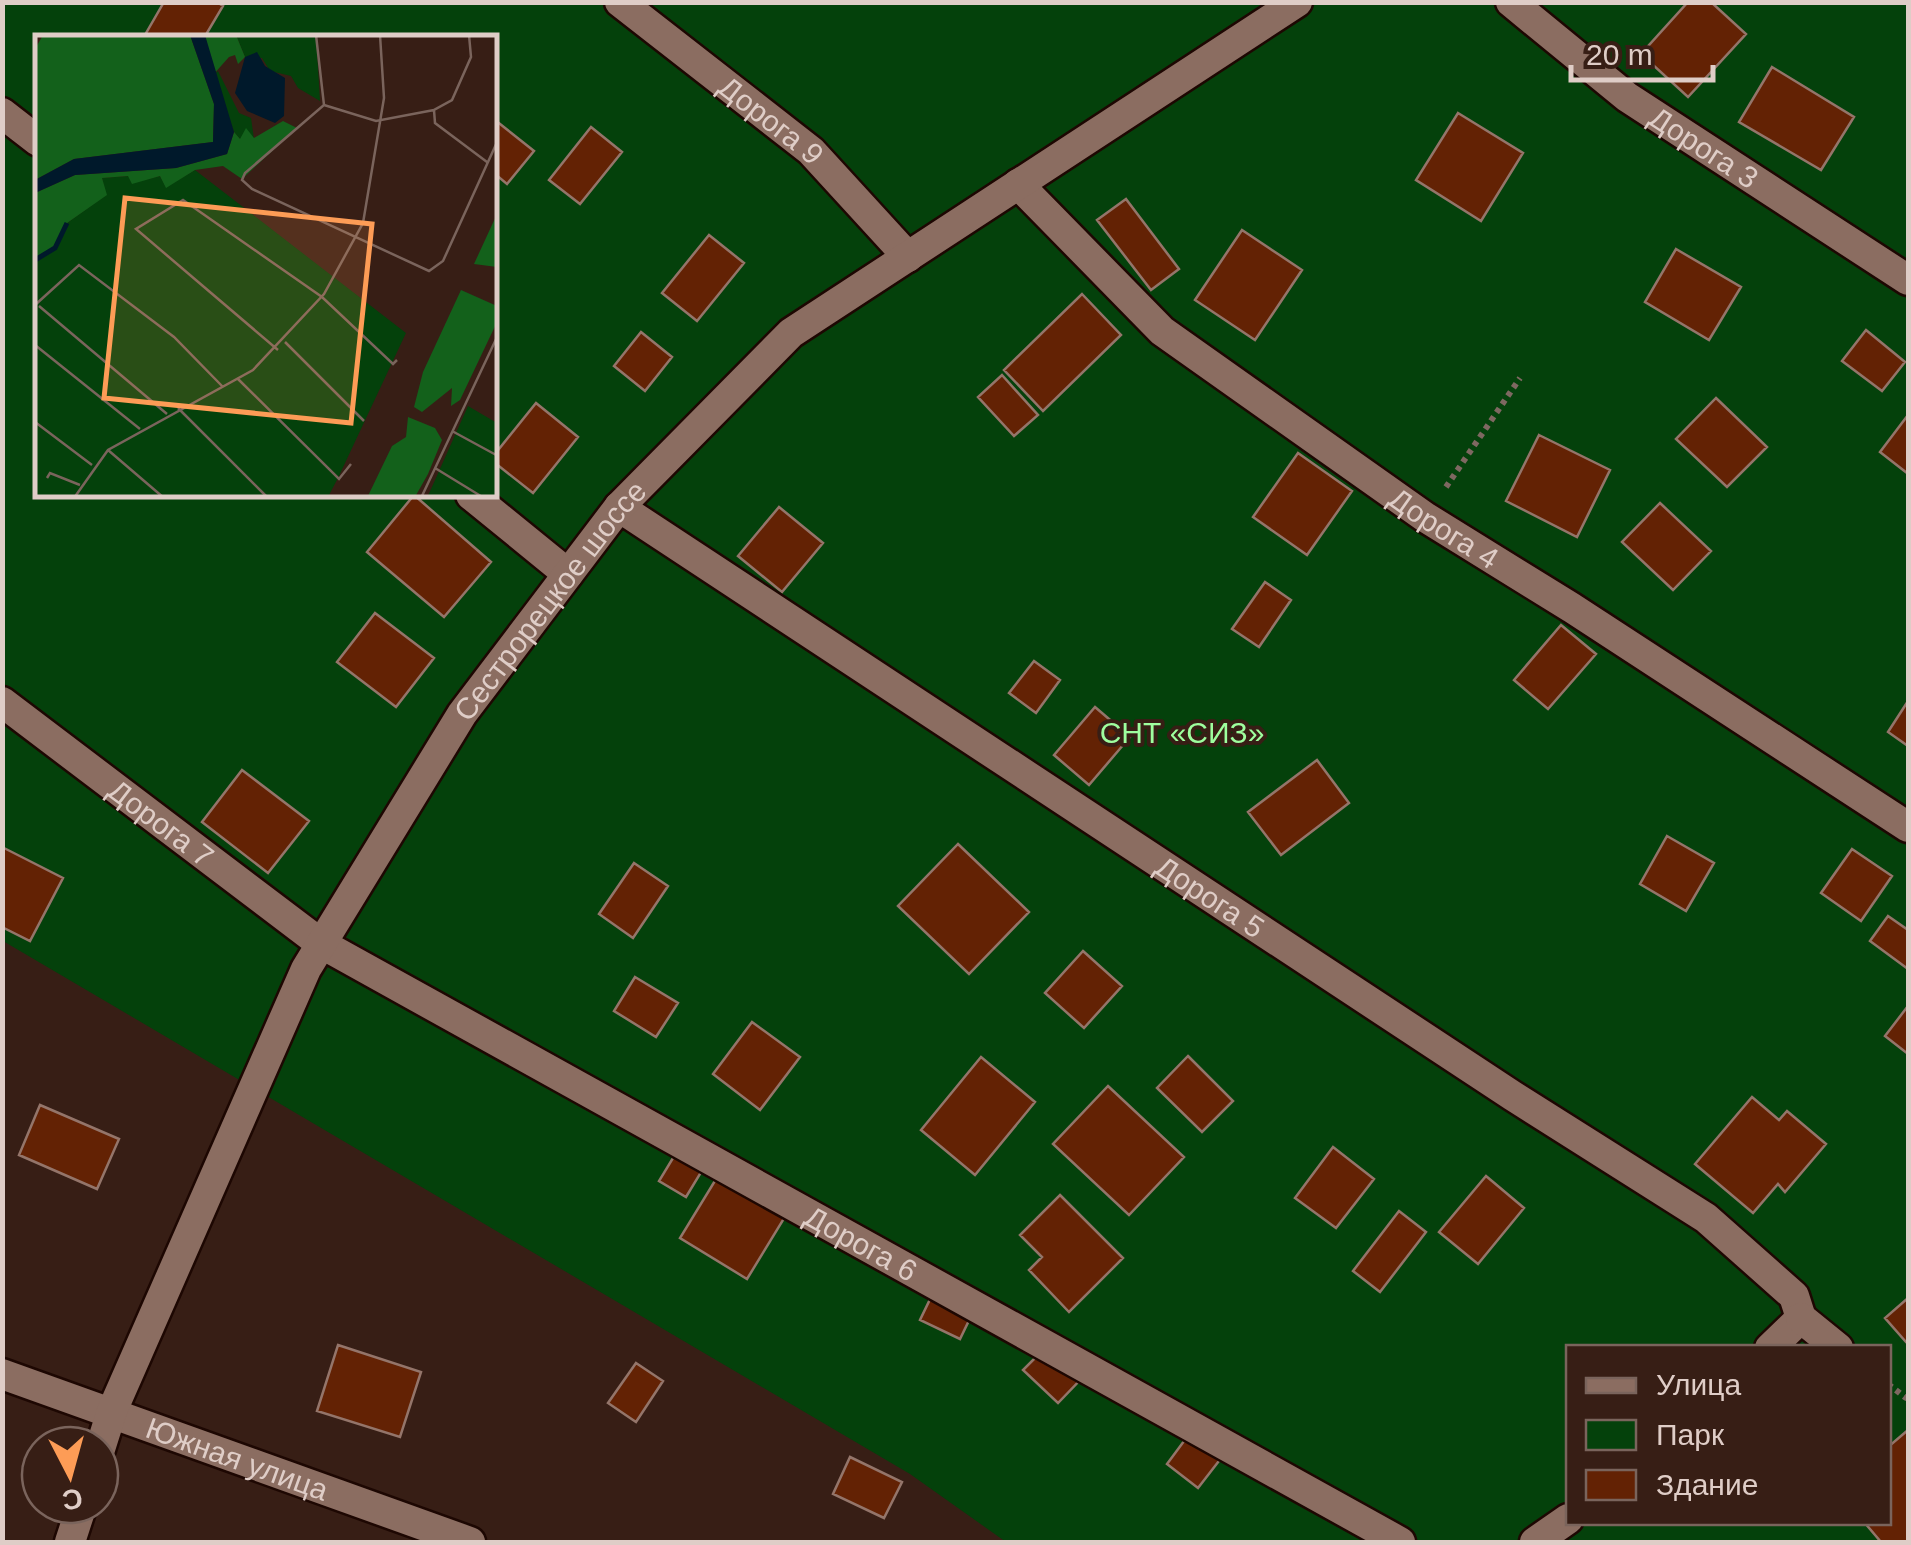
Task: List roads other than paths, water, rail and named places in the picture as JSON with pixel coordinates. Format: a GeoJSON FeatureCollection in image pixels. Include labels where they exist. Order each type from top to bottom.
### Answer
{"type":"FeatureCollection","features":[{"type":"Feature","properties":{"kind":"street","name":"Дорога 9"},"geometry":{"type":"LineString","coordinates":[[620,2],[811,150],[908,257]]}},
{"type":"Feature","properties":{"kind":"street","name":"Сестрорецкое шоссе"},"geometry":{"type":"LineString","coordinates":[[108,1425],[306,969],[462,714],[619,508],[791,333],[1298,2]]}},
{"type":"Feature","properties":{"kind":"street","name":"Дорога 3"},"geometry":{"type":"LineString","coordinates":[[1511,2],[1628,97],[1908,280]]}},
{"type":"Feature","properties":{"kind":"street"},"geometry":{"type":"LineString","coordinates":[[2,113],[35,139]]}},
{"type":"Feature","properties":{"kind":"street","name":"Дорога 4"},"geometry":{"type":"LineString","coordinates":[[1018,184],[1162,331],[1425,517],[1908,827]]}},
{"type":"Feature","properties":{"kind":"street"},"geometry":{"type":"LineString","coordinates":[[475,498],[568,574]]}},
{"type":"Feature","properties":{"kind":"street","name":"Дорога 5"},"geometry":{"type":"LineString","coordinates":[[619,508],[1513,1096],[1706,1218],[1835,1345]]}},
{"type":"Feature","properties":{"kind":"street","name":"Дорога 7"},"geometry":{"type":"LineString","coordinates":[[2,702],[320,944]]}},
{"type":"Feature","properties":{"kind":"street","name":"Дорога 6"},"geometry":{"type":"LineString","coordinates":[[320,944],[1400,1542]]}},
{"type":"Feature","properties":{"kind":"street"},"geometry":{"type":"LineString","coordinates":[[1772,1345],[1797,1307]]}},
{"type":"Feature","properties":{"kind":"street","name":"Южная улица"},"geometry":{"type":"LineString","coordinates":[[2,1374],[470,1542]]}},
{"type":"Feature","properties":{"kind":"street"},"geometry":{"type":"LineString","coordinates":[[1535,1542],[1566,1520]]}},
{"type":"Feature","properties":{"kind":"park label","name":"СНТ «СИЗ»"},"geometry":{"type":"Point","coordinates":[1182,732]}}]}
